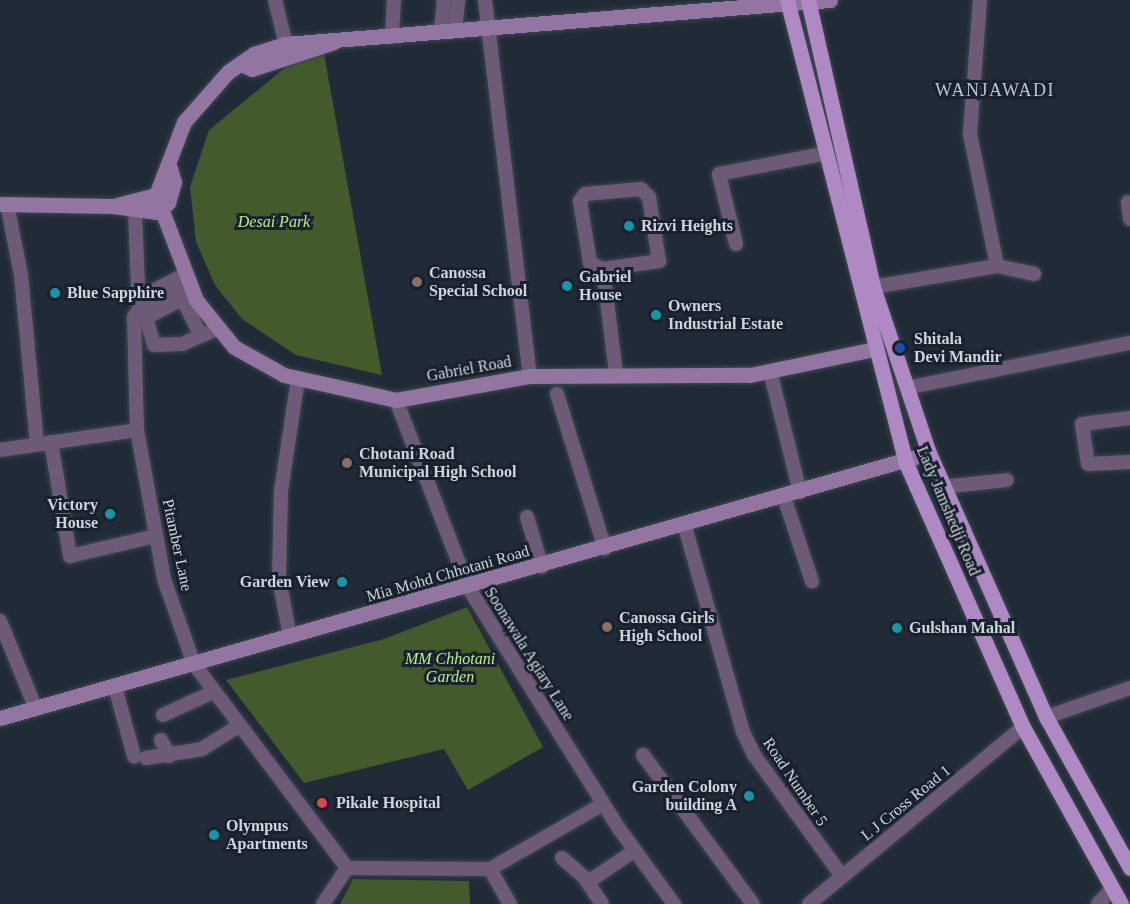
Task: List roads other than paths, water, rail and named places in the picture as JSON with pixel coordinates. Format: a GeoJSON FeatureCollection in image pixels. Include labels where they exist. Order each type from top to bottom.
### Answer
{"type":"FeatureCollection","features":[{"type":"Feature","properties":{"kind":"main road","name":"Lady Jamshedji Road"},"geometry":{"type":"LineString","coordinates":[[787,0],[823,154],[905,461],[1023,727],[1120,904]]}},
{"type":"Feature","properties":{"kind":"main road","name":"Lady Jamshedji Road"},"geometry":{"type":"LineString","coordinates":[[808,1],[873,287],[911,387],[929,453],[942,487],[1046,717],[1130,868]]}},
{"type":"Feature","properties":{"kind":"street"},"geometry":{"type":"LineString","coordinates":[[274,0],[287,50]]}},
{"type":"Feature","properties":{"kind":"street"},"geometry":{"type":"LineString","coordinates":[[392,37],[394,0]]}},
{"type":"Feature","properties":{"kind":"street"},"geometry":{"type":"LineString","coordinates":[[444,0],[448,32]]}},
{"type":"Feature","properties":{"kind":"street"},"geometry":{"type":"LineString","coordinates":[[448,32],[458,0]]}},
{"type":"Feature","properties":{"kind":"street"},"geometry":{"type":"LineString","coordinates":[[485,0],[485,29],[530,376]]}},
{"type":"Feature","properties":{"kind":"street"},"geometry":{"type":"LineString","coordinates":[[113,206],[157,194],[170,168],[184,122],[228,72],[243,65],[254,54],[287,50],[322,37],[334,42],[787,0],[830,0]]}},
{"type":"Feature","properties":{"kind":"street"},"geometry":{"type":"LineString","coordinates":[[980,0],[970,134],[997,266]]}},
{"type":"Feature","properties":{"kind":"street"},"geometry":{"type":"LineString","coordinates":[[736,244],[719,174],[823,154]]}},
{"type":"Feature","properties":{"kind":"street"},"geometry":{"type":"LineString","coordinates":[[156,536],[70,556],[44,443],[21,275],[4,204],[113,206],[135,212],[162,211],[174,182],[170,168]]}},
{"type":"Feature","properties":{"kind":"street"},"geometry":{"type":"LineString","coordinates":[[641,189],[649,196],[659,261],[603,269],[590,263],[580,201],[585,194],[641,189]]}},
{"type":"Feature","properties":{"kind":"street","name":"Gabriel Road"},"geometry":{"type":"LineString","coordinates":[[157,194],[187,288],[234,347],[298,378],[396,400],[530,376],[770,371],[874,350]]}},
{"type":"Feature","properties":{"kind":"street"},"geometry":{"type":"LineString","coordinates":[[1128,202],[1130,219]]}},
{"type":"Feature","properties":{"kind":"street"},"geometry":{"type":"LineString","coordinates":[[135,212],[138,288]]}},
{"type":"Feature","properties":{"kind":"street"},"geometry":{"type":"LineString","coordinates":[[873,287],[997,266],[1034,274]]}},
{"type":"Feature","properties":{"kind":"street"},"geometry":{"type":"LineString","coordinates":[[603,269],[616,374]]}},
{"type":"Feature","properties":{"kind":"street"},"geometry":{"type":"LineString","coordinates":[[153,291],[187,288]]}},
{"type":"Feature","properties":{"kind":"street"},"geometry":{"type":"LineString","coordinates":[[187,288],[146,318],[154,345],[162,349],[219,328]]}},
{"type":"Feature","properties":{"kind":"street"},"geometry":{"type":"LineString","coordinates":[[187,288],[201,336]]}},
{"type":"Feature","properties":{"kind":"street","name":"Pitamber Lane"},"geometry":{"type":"LineString","coordinates":[[187,288],[136,312],[137,430],[164,579],[194,664],[237,727],[347,868]]}},
{"type":"Feature","properties":{"kind":"street"},"geometry":{"type":"LineString","coordinates":[[911,387],[1130,343]]}},
{"type":"Feature","properties":{"kind":"street"},"geometry":{"type":"LineString","coordinates":[[770,371],[800,492]]}},
{"type":"Feature","properties":{"kind":"street"},"geometry":{"type":"LineString","coordinates":[[290,638],[279,578],[281,491],[298,378]]}},
{"type":"Feature","properties":{"kind":"street"},"geometry":{"type":"LineString","coordinates":[[557,394],[605,549]]}},
{"type":"Feature","properties":{"kind":"street","name":"Soonawala Agiary Lane"},"geometry":{"type":"LineString","coordinates":[[396,400],[468,587],[603,804],[674,904]]}},
{"type":"Feature","properties":{"kind":"street"},"geometry":{"type":"LineString","coordinates":[[1130,419],[1082,424],[1088,464],[1130,462]]}},
{"type":"Feature","properties":{"kind":"street"},"geometry":{"type":"LineString","coordinates":[[0,450],[137,430]]}},
{"type":"Feature","properties":{"kind":"street","name":"Mia Mohd Chhotani Road"},"geometry":{"type":"LineString","coordinates":[[0,718],[685,527],[929,453]]}},
{"type":"Feature","properties":{"kind":"street"},"geometry":{"type":"LineString","coordinates":[[942,487],[1007,480]]}},
{"type":"Feature","properties":{"kind":"street"},"geometry":{"type":"LineString","coordinates":[[784,497],[812,580]]}},
{"type":"Feature","properties":{"kind":"street"},"geometry":{"type":"LineString","coordinates":[[527,517],[542,567]]}},
{"type":"Feature","properties":{"kind":"street","name":"Road Number 5"},"geometry":{"type":"LineString","coordinates":[[685,527],[739,724],[754,755],[842,876]]}},
{"type":"Feature","properties":{"kind":"street"},"geometry":{"type":"LineString","coordinates":[[0,621],[36,709]]}},
{"type":"Feature","properties":{"kind":"street"},"geometry":{"type":"LineString","coordinates":[[115,687],[140,757],[169,756],[213,744],[237,727]]}},
{"type":"Feature","properties":{"kind":"street"},"geometry":{"type":"LineString","coordinates":[[1046,717],[1130,688]]}},
{"type":"Feature","properties":{"kind":"street"},"geometry":{"type":"LineString","coordinates":[[163,715],[213,692]]}},
{"type":"Feature","properties":{"kind":"street","name":"L J Cross Road 1"},"geometry":{"type":"LineString","coordinates":[[810,904],[1023,727]]}},
{"type":"Feature","properties":{"kind":"street"},"geometry":{"type":"LineString","coordinates":[[161,740],[169,756]]}},
{"type":"Feature","properties":{"kind":"street"},"geometry":{"type":"LineString","coordinates":[[643,755],[753,904]]}},
{"type":"Feature","properties":{"kind":"street"},"geometry":{"type":"LineString","coordinates":[[323,904],[347,868],[490,869],[603,804]]}},
{"type":"Feature","properties":{"kind":"street"},"geometry":{"type":"LineString","coordinates":[[588,882],[634,850]]}},
{"type":"Feature","properties":{"kind":"street"},"geometry":{"type":"LineString","coordinates":[[562,858],[588,882],[602,904]]}},
{"type":"Feature","properties":{"kind":"street"},"geometry":{"type":"LineString","coordinates":[[490,869],[510,904]]}},
{"type":"Feature","properties":{"kind":"street"},"geometry":{"type":"LineString","coordinates":[[1098,904],[1112,890]]}},
{"type":"Feature","properties":{"kind":"place","name":"Rizvi Heights"},"geometry":{"type":"Point","coordinates":[629,226]}},
{"type":"Feature","properties":{"kind":"place","name":"Canossa Special School"},"geometry":{"type":"Point","coordinates":[417,282]}},
{"type":"Feature","properties":{"kind":"place","name":"Gabriel House"},"geometry":{"type":"Point","coordinates":[567,286]}},
{"type":"Feature","properties":{"kind":"place","name":"Blue Sapphire"},"geometry":{"type":"Point","coordinates":[55,293]}},
{"type":"Feature","properties":{"kind":"place","name":"Owners Industrial Estate"},"geometry":{"type":"Point","coordinates":[656,315]}},
{"type":"Feature","properties":{"kind":"place","name":"Shitala Devi Mandir"},"geometry":{"type":"Point","coordinates":[900,348]}},
{"type":"Feature","properties":{"kind":"place","name":"Chotani Road Municipal High School"},"geometry":{"type":"Point","coordinates":[347,463]}},
{"type":"Feature","properties":{"kind":"place","name":"Victory House"},"geometry":{"type":"Point","coordinates":[110,514]}},
{"type":"Feature","properties":{"kind":"place","name":"Garden View"},"geometry":{"type":"Point","coordinates":[342,582]}},
{"type":"Feature","properties":{"kind":"place","name":"Canossa Girls High School"},"geometry":{"type":"Point","coordinates":[607,627]}},
{"type":"Feature","properties":{"kind":"place","name":"Gulshan Mahal"},"geometry":{"type":"Point","coordinates":[897,628]}},
{"type":"Feature","properties":{"kind":"place","name":"Garden Colony building A"},"geometry":{"type":"Point","coordinates":[749,796]}},
{"type":"Feature","properties":{"kind":"place","name":"Pikale Hospital"},"geometry":{"type":"Point","coordinates":[322,803]}},
{"type":"Feature","properties":{"kind":"place","name":"Olympus Apartments"},"geometry":{"type":"Point","coordinates":[214,835]}},
{"type":"Feature","properties":{"kind":"district","name":"WANJAWADI"},"geometry":{"type":"Point","coordinates":[995,90]}},
{"type":"Feature","properties":{"kind":"park label","name":"Desai Park"},"geometry":{"type":"Point","coordinates":[274,222]}},
{"type":"Feature","properties":{"kind":"park label","name":"MM Chhotani Garden"},"geometry":{"type":"Point","coordinates":[450,668]}}]}
